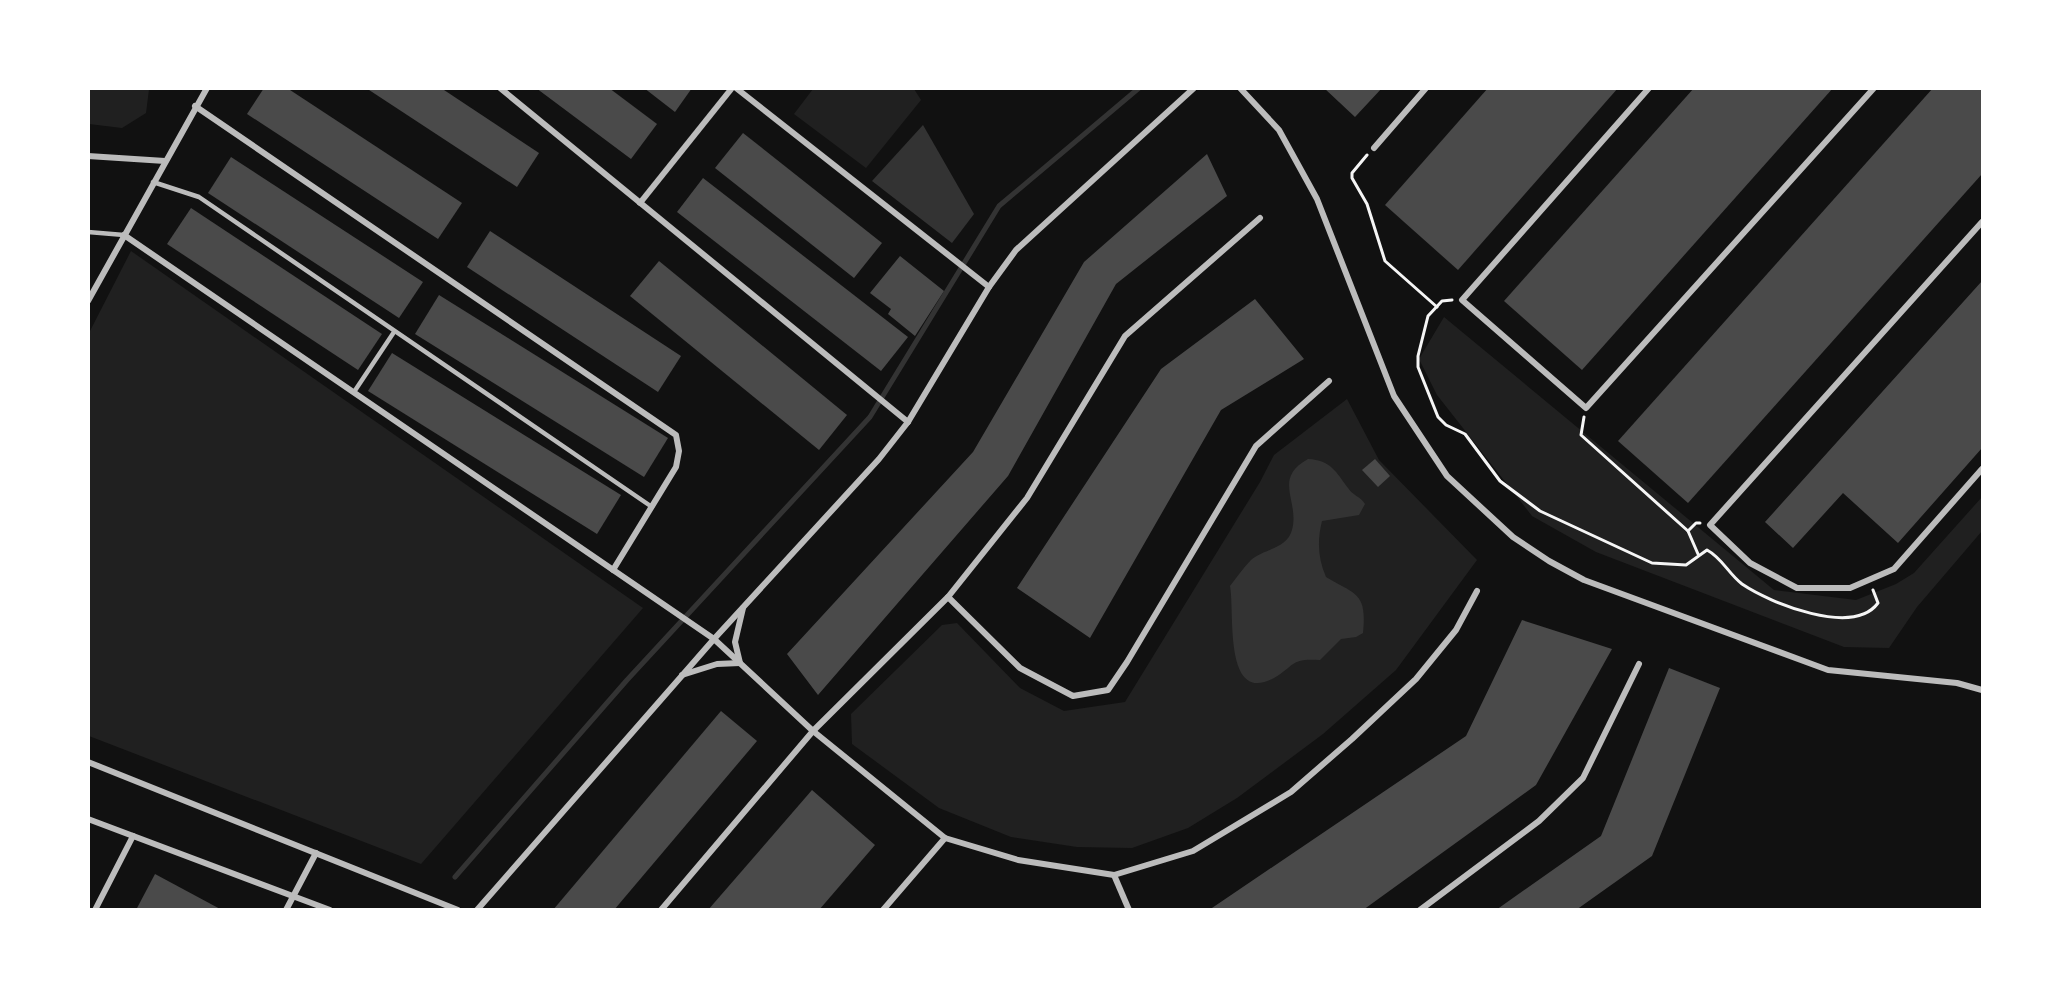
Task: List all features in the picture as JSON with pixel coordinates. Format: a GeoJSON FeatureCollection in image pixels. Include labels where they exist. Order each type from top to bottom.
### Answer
{"type":"FeatureCollection","features":[{"type":"Feature","properties":{"kind":"street"},"geometry":{"type":"LineString","coordinates":[[89,300],[207,88]]}},
{"type":"Feature","properties":{"kind":"street"},"geometry":{"type":"LineString","coordinates":[[500,88],[871,389],[908,422]]}},
{"type":"Feature","properties":{"kind":"street"},"geometry":{"type":"LineString","coordinates":[[640,203],[734,88],[989,287]]}},
{"type":"Feature","properties":{"kind":"street"},"geometry":{"type":"LineString","coordinates":[[477,909],[744,605],[829,516],[908,422],[989,287],[1016,250],[1194,88]]}},
{"type":"Feature","properties":{"kind":"street"},"geometry":{"type":"LineString","coordinates":[[1240,88],[1279,130],[1317,199],[1394,396],[1447,476],[1513,537],[1549,561],[1584,580],[1828,670],[1957,683],[1983,690]]}},
{"type":"Feature","properties":{"kind":"street"},"geometry":{"type":"LineString","coordinates":[[1374,148],[1426,88]]}},
{"type":"Feature","properties":{"kind":"street"},"geometry":{"type":"LineString","coordinates":[[1649,88],[1462,300],[1586,408],[1875,88]]}},
{"type":"Feature","properties":{"kind":"street"},"geometry":{"type":"LineString","coordinates":[[195,106],[676,435],[679,451],[676,467],[613,570]]}},
{"type":"Feature","properties":{"kind":"street"},"geometry":{"type":"LineString","coordinates":[[88,156],[165,161]]}},
{"type":"Feature","properties":{"kind":"street"},"geometry":{"type":"LineString","coordinates":[[661,909],[813,731],[948,597],[1027,498],[1125,336],[1260,218]]}},
{"type":"Feature","properties":{"kind":"street"},"geometry":{"type":"LineString","coordinates":[[1983,222],[1710,525],[1750,563],[1797,588],[1850,588],[1894,569],[1983,469]]}},
{"type":"Feature","properties":{"kind":"street"},"geometry":{"type":"LineString","coordinates":[[124,235],[714,639],[813,731],[945,838],[1018,860],[1114,875],[1193,851],[1291,792],[1416,679],[1456,630],[1477,591]]}},
{"type":"Feature","properties":{"kind":"street"},"geometry":{"type":"LineString","coordinates":[[948,597],[1020,668],[1073,696],[1108,690],[1128,662],[1256,446],[1329,381]]}},
{"type":"Feature","properties":{"kind":"street"},"geometry":{"type":"LineString","coordinates":[[740,663],[735,642],[744,605]]}},
{"type":"Feature","properties":{"kind":"street"},"geometry":{"type":"LineString","coordinates":[[682,675],[717,664],[740,663]]}},
{"type":"Feature","properties":{"kind":"street"},"geometry":{"type":"LineString","coordinates":[[1420,909],[1539,821],[1583,778],[1639,664]]}},
{"type":"Feature","properties":{"kind":"street"},"geometry":{"type":"LineString","coordinates":[[88,762],[458,909]]}},
{"type":"Feature","properties":{"kind":"street"},"geometry":{"type":"LineString","coordinates":[[88,819],[330,909]]}},
{"type":"Feature","properties":{"kind":"street"},"geometry":{"type":"LineString","coordinates":[[95,909],[133,836]]}},
{"type":"Feature","properties":{"kind":"street"},"geometry":{"type":"LineString","coordinates":[[883,909],[945,838]]}},
{"type":"Feature","properties":{"kind":"street"},"geometry":{"type":"LineString","coordinates":[[286,909],[316,853]]}},
{"type":"Feature","properties":{"kind":"street"},"geometry":{"type":"LineString","coordinates":[[1114,875],[1129,909]]}},
{"type":"Feature","properties":{"kind":"lane"},"geometry":{"type":"LineString","coordinates":[[153,182],[199,197],[652,507]]}},
{"type":"Feature","properties":{"kind":"lane"},"geometry":{"type":"LineString","coordinates":[[88,231],[124,235]]}},
{"type":"Feature","properties":{"kind":"lane"},"geometry":{"type":"LineString","coordinates":[[354,392],[394,332]]}},
{"type":"Feature","properties":{"kind":"path"},"geometry":{"type":"LineString","coordinates":[[1374,148],[1352,173],[1352,178],[1367,204],[1385,261],[1437,307]]}},
{"type":"Feature","properties":{"kind":"path"},"geometry":{"type":"LineString","coordinates":[[1462,300],[1442,301],[1428,316],[1422,332],[1418,367],[1438,417],[1446,424],[1466,434],[1500,480],[1540,511],[1652,563],[1686,566],[1698,554],[1707,550],[1719,557],[1727,572],[1744,585],[1786,607],[1826,616],[1855,616],[1873,610],[1878,603],[1869,580]]}},
{"type":"Feature","properties":{"kind":"path"},"geometry":{"type":"LineString","coordinates":[[1586,408],[1581,435],[1688,531],[1698,554]]}},
{"type":"Feature","properties":{"kind":"shaded area"},"geometry":{"type":"Polygon","coordinates":[[[89,88],[149,89],[146,113],[122,128],[89,124],[89,88]]]}},
{"type":"Feature","properties":{"kind":"shaded area"},"geometry":{"type":"Polygon","coordinates":[[[813,89],[914,89],[921,100],[866,168],[794,114],[813,89]]]}},
{"type":"Feature","properties":{"kind":"shaded area"},"geometry":{"type":"Polygon","coordinates":[[[923,125],[974,214],[952,243],[872,181],[923,125]]]}},
{"type":"Feature","properties":{"kind":"shaded area"},"geometry":{"type":"Polygon","coordinates":[[[131,251],[643,608],[421,864],[89,736],[89,333],[131,251]]]}},
{"type":"Feature","properties":{"kind":"shaded area"},"geometry":{"type":"Polygon","coordinates":[[[1444,317],[1774,590],[1856,600],[1896,584],[1914,573],[1982,497],[1982,531],[1917,607],[1889,648],[1844,647],[1596,552],[1532,516],[1437,395],[1419,359],[1444,317]]]}},
{"type":"Feature","properties":{"kind":"shaded area"},"geometry":{"type":"Polygon","coordinates":[[[1347,399],[1379,460],[1477,560],[1396,670],[1323,734],[1237,798],[1188,828],[1132,848],[1077,847],[1011,837],[939,808],[852,744],[851,714],[942,625],[957,623],[1020,688],[1064,711],[1125,702],[1260,482],[1274,455],[1347,399]]]}},
{"type":"Feature","properties":{"kind":"shaded area"},"geometry":{"type":"Polygon","coordinates":[[[1308,459],[1328,464],[1365,504],[1359,515],[1322,521],[1319,536],[1321,563],[1326,577],[1352,592],[1361,602],[1364,620],[1363,633],[1356,637],[1341,639],[1320,660],[1298,661],[1274,678],[1258,683],[1246,679],[1239,668],[1235,652],[1230,586],[1251,560],[1280,545],[1289,536],[1294,519],[1289,483],[1291,474],[1308,459]]]}},
{"type":"Feature","properties":{"kind":"building"},"geometry":{"type":"Polygon","coordinates":[[[264,88],[287,88],[462,203],[438,239],[247,114],[264,88]]]}},
{"type":"Feature","properties":{"kind":"building"},"geometry":{"type":"Polygon","coordinates":[[[366,88],[441,88],[539,153],[517,187],[366,88]]]}},
{"type":"Feature","properties":{"kind":"building"},"geometry":{"type":"Polygon","coordinates":[[[536,88],[609,88],[657,124],[631,159],[536,88]]]}},
{"type":"Feature","properties":{"kind":"building"},"geometry":{"type":"Polygon","coordinates":[[[644,88],[692,88],[675,112],[644,88]]]}},
{"type":"Feature","properties":{"kind":"building"},"geometry":{"type":"Polygon","coordinates":[[[1324,88],[1382,88],[1355,117],[1324,88]]]}},
{"type":"Feature","properties":{"kind":"building"},"geometry":{"type":"Polygon","coordinates":[[[1488,88],[1618,88],[1458,270],[1385,205],[1488,88]]]}},
{"type":"Feature","properties":{"kind":"building"},"geometry":{"type":"Polygon","coordinates":[[[1694,88],[1833,88],[1582,370],[1504,301],[1694,88]]]}},
{"type":"Feature","properties":{"kind":"building"},"geometry":{"type":"Polygon","coordinates":[[[1933,88],[1982,88],[1982,174],[1688,503],[1618,441],[1933,88]]]}},
{"type":"Feature","properties":{"kind":"building"},"geometry":{"type":"Polygon","coordinates":[[[743,133],[882,243],[854,278],[715,168],[743,133]]]}},
{"type":"Feature","properties":{"kind":"building"},"geometry":{"type":"Polygon","coordinates":[[[1207,154],[1227,196],[1116,284],[1008,476],[818,695],[787,654],[973,452],[1084,262],[1207,154]]]}},
{"type":"Feature","properties":{"kind":"building"},"geometry":{"type":"Polygon","coordinates":[[[231,157],[423,282],[399,318],[208,193],[231,157]]]}},
{"type":"Feature","properties":{"kind":"building"},"geometry":{"type":"Polygon","coordinates":[[[703,178],[908,337],[881,371],[677,212],[703,178]]]}},
{"type":"Feature","properties":{"kind":"building"},"geometry":{"type":"Polygon","coordinates":[[[191,208],[382,334],[358,370],[167,244],[191,208]]]}},
{"type":"Feature","properties":{"kind":"building"},"geometry":{"type":"Polygon","coordinates":[[[490,231],[681,356],[658,392],[467,267],[490,231]]]}},
{"type":"Feature","properties":{"kind":"building"},"geometry":{"type":"Polygon","coordinates":[[[900,256],[944,291],[915,336],[888,314],[891,309],[870,293],[900,256]]]}},
{"type":"Feature","properties":{"kind":"building"},"geometry":{"type":"Polygon","coordinates":[[[659,261],[847,415],[819,450],[630,296],[659,261]]]}},
{"type":"Feature","properties":{"kind":"building"},"geometry":{"type":"Polygon","coordinates":[[[1982,281],[1982,448],[1898,543],[1843,493],[1793,548],[1765,522],[1982,281]]]}},
{"type":"Feature","properties":{"kind":"building"},"geometry":{"type":"Polygon","coordinates":[[[439,295],[668,438],[644,477],[415,334],[439,295]]]}},
{"type":"Feature","properties":{"kind":"building"},"geometry":{"type":"Polygon","coordinates":[[[1255,299],[1304,359],[1221,410],[1090,638],[1017,588],[1161,369],[1255,299]]]}},
{"type":"Feature","properties":{"kind":"building"},"geometry":{"type":"Polygon","coordinates":[[[392,353],[621,495],[597,534],[368,391],[392,353]]]}},
{"type":"Feature","properties":{"kind":"building"},"geometry":{"type":"Polygon","coordinates":[[[1375,459],[1390,476],[1378,487],[1362,470],[1375,459]]]}},
{"type":"Feature","properties":{"kind":"building"},"geometry":{"type":"Polygon","coordinates":[[[1522,620],[1612,649],[1536,785],[1363,910],[1209,910],[1466,736],[1522,620]]]}},
{"type":"Feature","properties":{"kind":"building"},"geometry":{"type":"Polygon","coordinates":[[[1669,668],[1720,688],[1652,856],[1576,910],[1496,910],[1601,836],[1669,668]]]}},
{"type":"Feature","properties":{"kind":"building"},"geometry":{"type":"Polygon","coordinates":[[[721,711],[757,741],[614,910],[553,910],[721,711]]]}},
{"type":"Feature","properties":{"kind":"building"},"geometry":{"type":"Polygon","coordinates":[[[812,790],[875,845],[819,910],[708,910],[812,790]]]}},
{"type":"Feature","properties":{"kind":"building"},"geometry":{"type":"Polygon","coordinates":[[[155,874],[222,910],[136,910],[155,874]]]}},
{"type":"Feature","properties":{"kind":"waterway"},"geometry":{"type":"LineString","coordinates":[[455,877],[627,680],[870,417],[999,206],[1139,88]]}}]}
